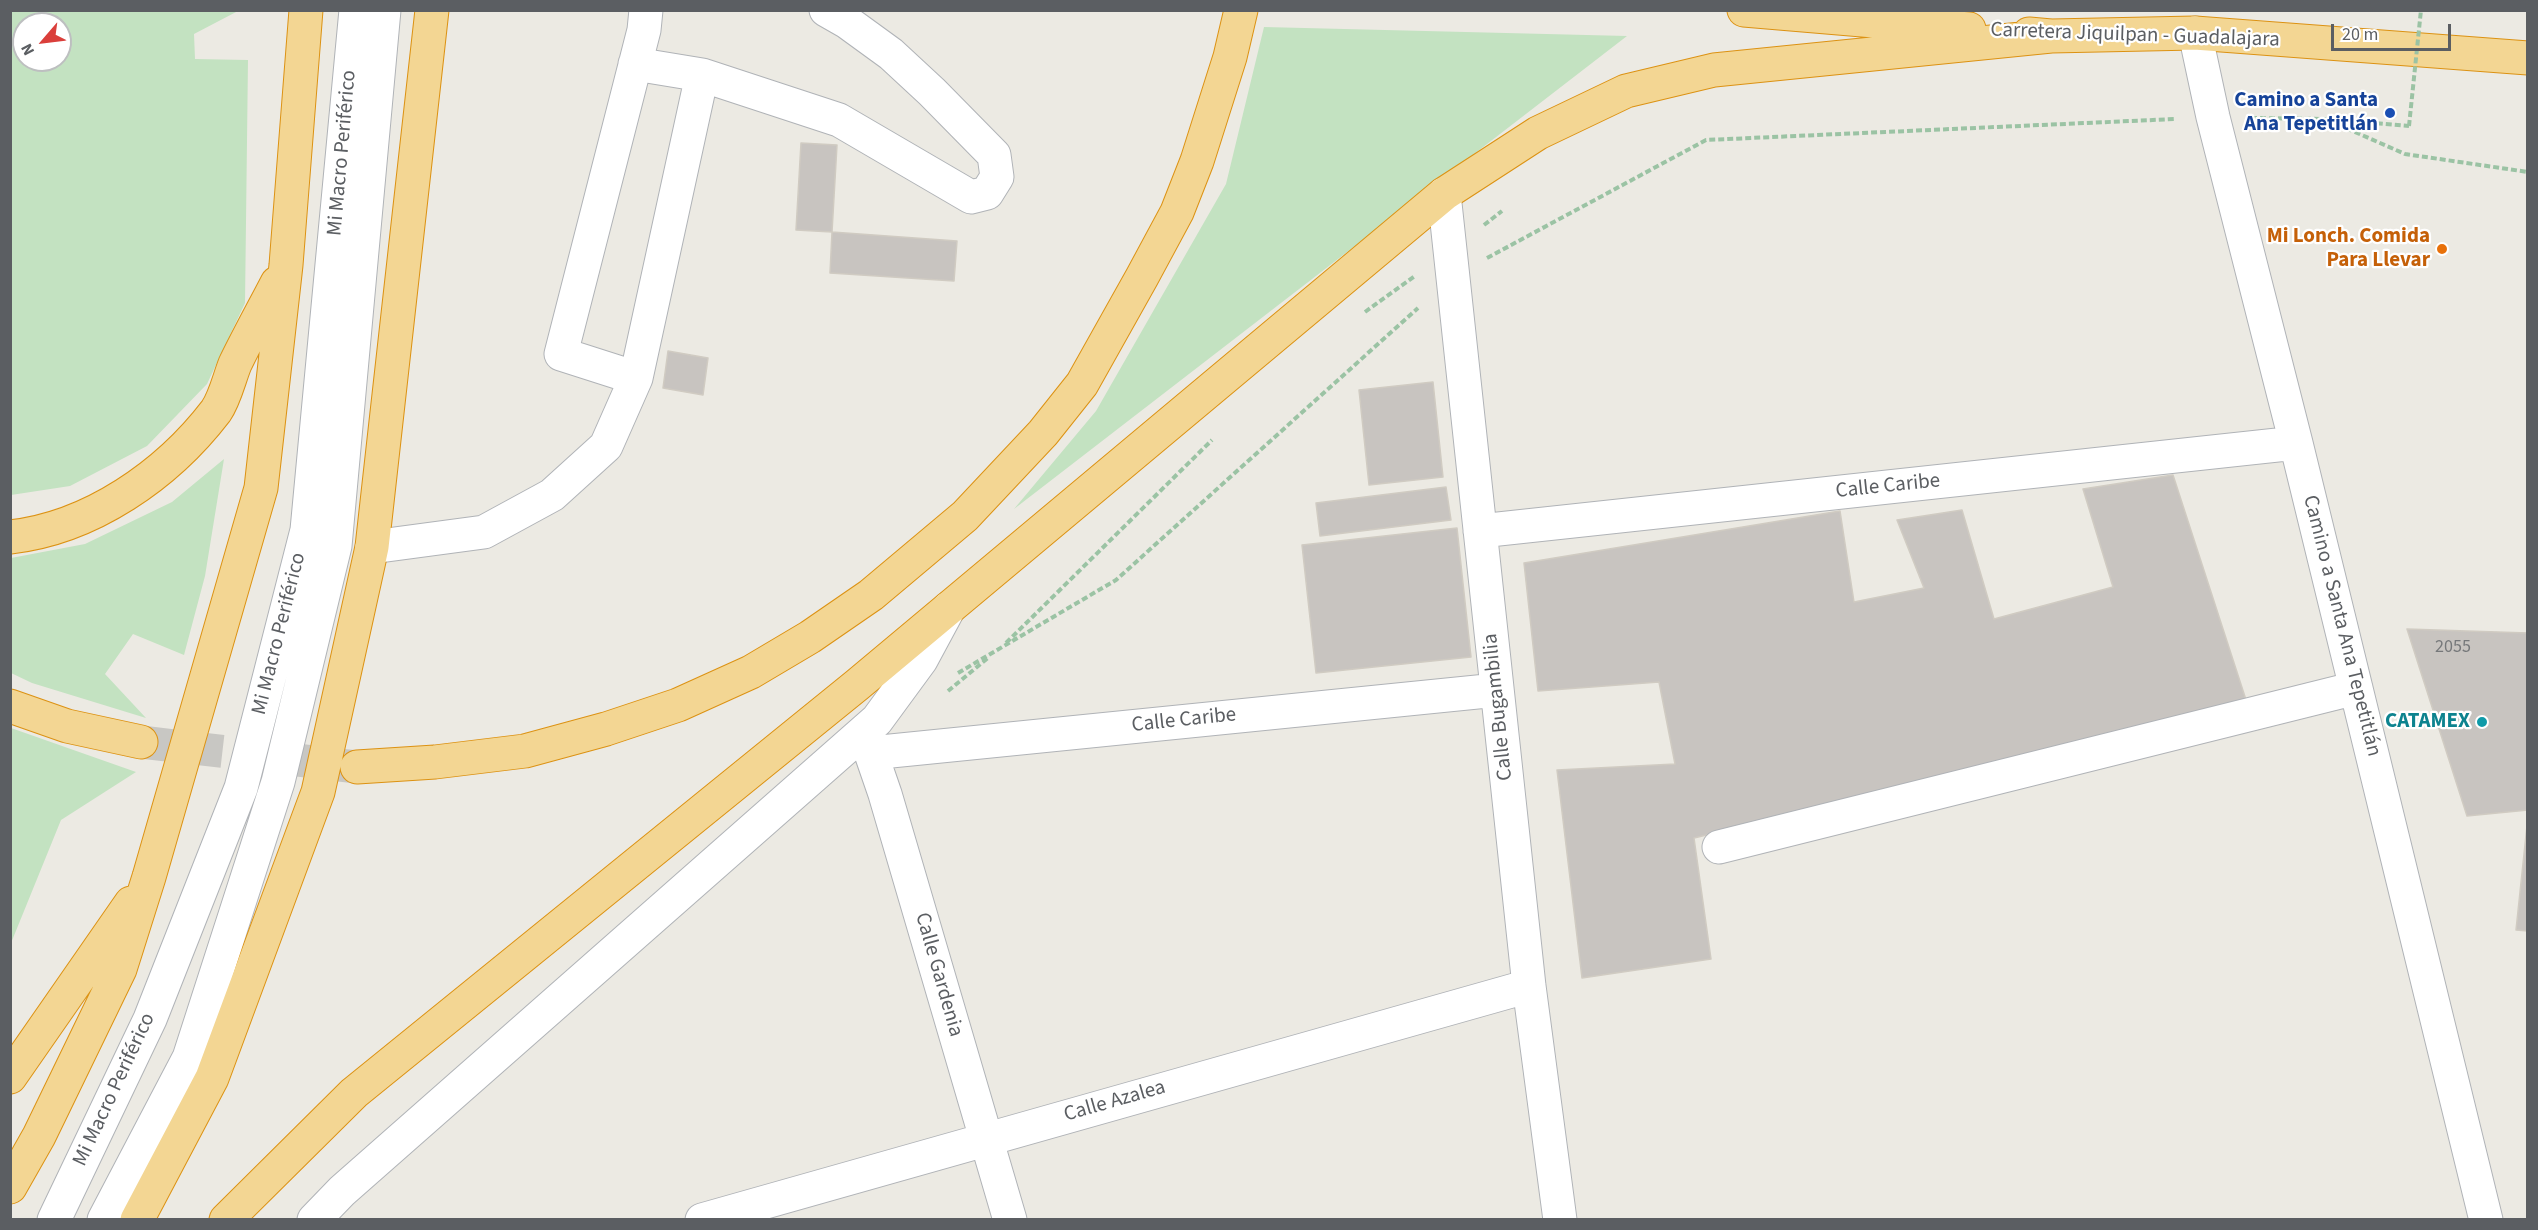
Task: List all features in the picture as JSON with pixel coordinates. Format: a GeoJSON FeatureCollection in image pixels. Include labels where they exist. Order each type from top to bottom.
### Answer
{"type":"FeatureCollection","features":[{"type":"Feature","properties":{"kind":"highway"},"geometry":{"type":"LineString","coordinates":[[10,1187],[39,1136],[120,969],[149,877],[261,488],[286,265],[306,10]]}},
{"type":"Feature","properties":{"kind":"highway"},"geometry":{"type":"LineString","coordinates":[[357,767],[435,762],[525,751],[606,729],[678,705],[751,672],[810,637],[871,595],[965,516],[1043,433],[1082,384],[1142,277],[1177,212],[1197,161],[1230,57],[1241,10]]}},
{"type":"Feature","properties":{"kind":"highway","name":"Carretera Jiquilpan - Guadalajara"},"geometry":{"type":"LineString","coordinates":[[1744,10],[2051,36],[2195,33],[2528,58]]}},
{"type":"Feature","properties":{"kind":"highway"},"geometry":{"type":"LineString","coordinates":[[137,1220],[212,1078],[318,792],[372,547],[432,11]]}},
{"type":"Feature","properties":{"kind":"highway"},"geometry":{"type":"LineString","coordinates":[[226,1220],[354,1093],[848,693],[1444,194],[1538,133],[1626,91],[1714,70],[2051,36]]}},
{"type":"Feature","properties":{"kind":"highway"},"geometry":{"type":"LineString","coordinates":[[10,537],[56,528],[109,505],[138,486],[188,442],[218,409],[236,364],[286,265]]}},
{"type":"Feature","properties":{"kind":"highway"},"geometry":{"type":"LineString","coordinates":[[10,706],[67,726],[141,742]]}},
{"type":"Feature","properties":{"kind":"highway"},"geometry":{"type":"LineString","coordinates":[[10,1077],[149,877]]}},
{"type":"Feature","properties":{"kind":"street","name":"Mi Macro Periférico"},"geometry":{"type":"LineString","coordinates":[[54,1220],[150,1019],[241,788],[307,530],[356,10]]}},
{"type":"Feature","properties":{"kind":"street","name":"Mi Macro Periférico"},"geometry":{"type":"LineString","coordinates":[[104,1220],[189,1058],[278,782],[335,546],[384,10]]}},
{"type":"Feature","properties":{"kind":"street"},"geometry":{"type":"LineString","coordinates":[[636,378],[561,354],[644,30],[646,10]]}},
{"type":"Feature","properties":{"kind":"street"},"geometry":{"type":"LineString","coordinates":[[635,64],[702,75],[839,120],[971,198],[987,193],[997,177],[994,155],[891,54],[847,22],[826,10]]}},
{"type":"Feature","properties":{"kind":"street","name":"Camino a Santa Ana Tepetitlán"},"geometry":{"type":"LineString","coordinates":[[2195,33],[2213,117],[2356,688],[2479,1219]]}},
{"type":"Feature","properties":{"kind":"street"},"geometry":{"type":"LineString","coordinates":[[372,547],[484,532],[552,495],[606,446],[636,378],[702,75]]}},
{"type":"Feature","properties":{"kind":"street","name":"Calle Bugambilia"},"geometry":{"type":"LineString","coordinates":[[1444,194],[1528,986],[1560,1220]]}},
{"type":"Feature","properties":{"kind":"street","name":"Calle Caribe"},"geometry":{"type":"LineString","coordinates":[[1480,531],[2296,443]]}},
{"type":"Feature","properties":{"kind":"street"},"geometry":{"type":"LineString","coordinates":[[314,1220],[351,1184],[867,743],[877,720],[921,660],[949,608]]}},
{"type":"Feature","properties":{"kind":"street"},"geometry":{"type":"LineString","coordinates":[[1719,847],[2356,688]]}},
{"type":"Feature","properties":{"kind":"street","name":"Calle Caribe"},"geometry":{"type":"LineString","coordinates":[[867,743],[1497,690]]}},
{"type":"Feature","properties":{"kind":"street","name":"Calle Gardenia"},"geometry":{"type":"LineString","coordinates":[[867,743],[885,794],[1010,1220]]}},
{"type":"Feature","properties":{"kind":"street","name":"Calle Azalea"},"geometry":{"type":"LineString","coordinates":[[702,1220],[1528,986]]}},
{"type":"Feature","properties":{"kind":"path"},"geometry":{"type":"LineString","coordinates":[[949,678],[1116,580],[1453,277],[1707,140],[2213,117],[2327,119],[2409,126],[2421,10]]}},
{"type":"Feature","properties":{"kind":"path"},"geometry":{"type":"LineString","coordinates":[[2327,119],[2405,154],[2528,172]]}},
{"type":"Feature","properties":{"kind":"green space"},"geometry":{"type":"Polygon","coordinates":[[[11,10],[238,11],[194,34],[195,59],[248,60],[245,303],[207,384],[147,446],[70,486],[11,495],[11,10]]]}},
{"type":"Feature","properties":{"kind":"green space"},"geometry":{"type":"Polygon","coordinates":[[[1264,27],[1627,36],[1014,509],[1096,411],[1226,184],[1264,27]]]}},
{"type":"Feature","properties":{"kind":"green space"},"geometry":{"type":"Polygon","coordinates":[[[224,459],[205,576],[184,655],[133,634],[105,674],[146,718],[32,683],[11,673],[11,558],[85,544],[172,502],[224,459]]]}},
{"type":"Feature","properties":{"kind":"green space"},"geometry":{"type":"Polygon","coordinates":[[[11,728],[136,772],[61,820],[11,943],[11,728]]]}},
{"type":"Feature","properties":{"kind":"building"},"geometry":{"type":"Polygon","coordinates":[[[801,143],[837,145],[832,232],[796,230],[801,143]]]}},
{"type":"Feature","properties":{"kind":"building"},"geometry":{"type":"Polygon","coordinates":[[[832,232],[957,241],[954,281],[830,273],[832,232]]]}},
{"type":"Feature","properties":{"kind":"building"},"geometry":{"type":"Polygon","coordinates":[[[668,351],[708,358],[703,395],[663,388],[668,351]]]}},
{"type":"Feature","properties":{"kind":"building"},"geometry":{"type":"Polygon","coordinates":[[[1433,382],[1443,477],[1369,485],[1359,390],[1433,382]]]}},
{"type":"Feature","properties":{"kind":"building"},"geometry":{"type":"Polygon","coordinates":[[[2173,475],[2248,706],[1694,838],[1711,959],[1582,978],[1557,770],[1675,764],[1659,682],[1538,691],[1524,563],[1840,511],[1854,602],[1924,588],[1897,520],[1962,510],[1994,619],[2113,587],[2083,489],[2173,475]]]}},
{"type":"Feature","properties":{"kind":"building"},"geometry":{"type":"Polygon","coordinates":[[[1446,487],[1451,520],[1320,536],[1316,503],[1446,487]]]}},
{"type":"Feature","properties":{"kind":"building"},"geometry":{"type":"Polygon","coordinates":[[[1457,528],[1471,657],[1316,673],[1302,545],[1457,528]]]}},
{"type":"Feature","properties":{"kind":"building","name":"CATAMEX"},"geometry":{"type":"Polygon","coordinates":[[[2407,629],[2528,633],[2528,810],[2467,816],[2407,629]]]}},
{"type":"Feature","properties":{"kind":"building"},"geometry":{"type":"Polygon","coordinates":[[[2528,816],[2528,931],[2516,930],[2528,816]]]}},
{"type":"Feature","properties":{"kind":"tunnel"},"geometry":{"type":"LineString","coordinates":[[141,742],[357,767]]}},
{"type":"Feature","properties":{"kind":"place","name":"Camino a Santa Ana Tepetitlán"},"geometry":{"type":"Point","coordinates":[2390,113]}},
{"type":"Feature","properties":{"kind":"place","name":"Mi Lonch. Comida Para Llevar"},"geometry":{"type":"Point","coordinates":[2442,249]}},
{"type":"Feature","properties":{"kind":"place","name":"CATAMEX"},"geometry":{"type":"Point","coordinates":[2482,722]}}]}
